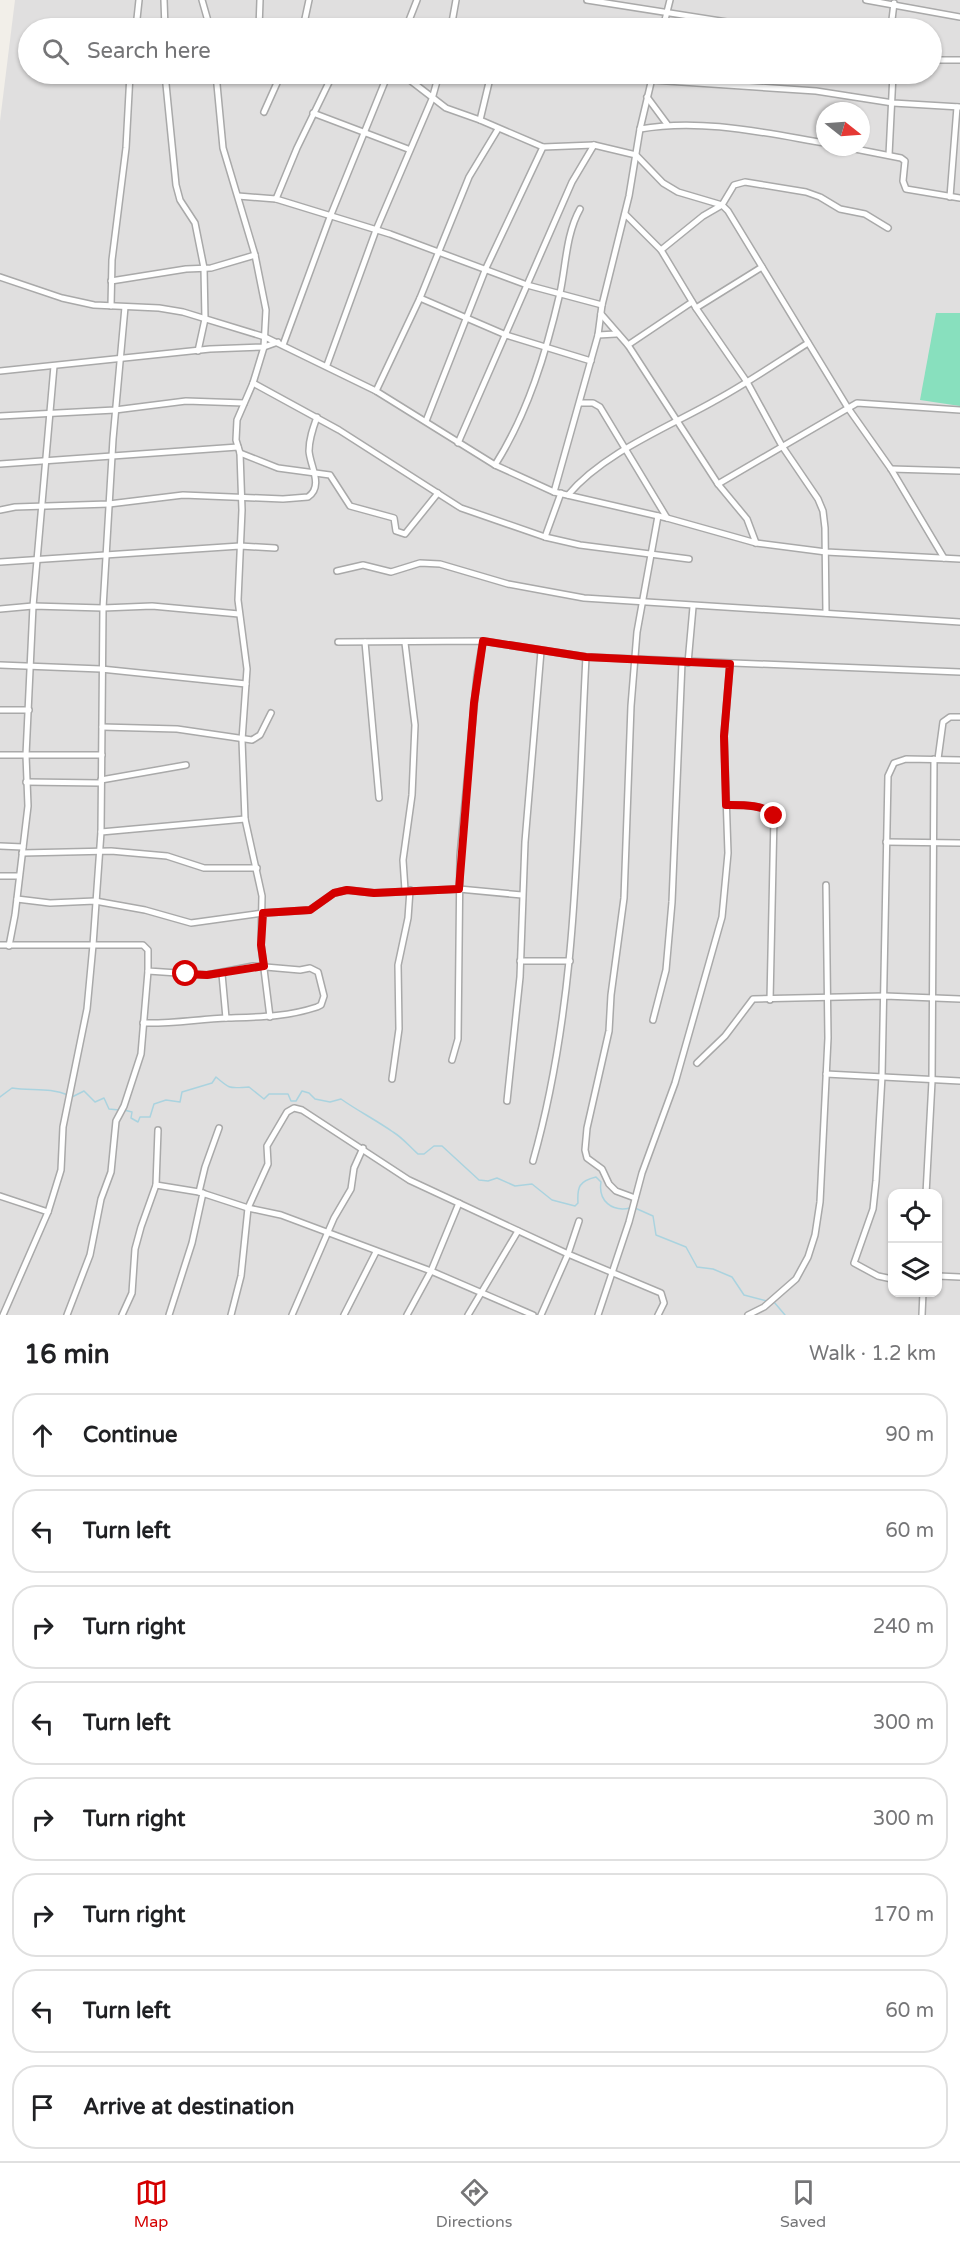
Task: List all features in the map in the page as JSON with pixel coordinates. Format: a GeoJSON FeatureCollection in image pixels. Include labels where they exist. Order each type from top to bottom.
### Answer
{"type":"FeatureCollection","features":[{"type":"Feature","properties":{"kind":"street"},"geometry":{"type":"LineString","coordinates":[[137,18],[139,0]]}},
{"type":"Feature","properties":{"kind":"street"},"geometry":{"type":"LineString","coordinates":[[164,0],[165,18]]}},
{"type":"Feature","properties":{"kind":"street"},"geometry":{"type":"LineString","coordinates":[[202,0],[207,18]]}},
{"type":"Feature","properties":{"kind":"street"},"geometry":{"type":"LineString","coordinates":[[259,18],[260,0]]}},
{"type":"Feature","properties":{"kind":"street"},"geometry":{"type":"LineString","coordinates":[[306,18],[309,0]]}},
{"type":"Feature","properties":{"kind":"street"},"geometry":{"type":"LineString","coordinates":[[410,18],[417,0]]}},
{"type":"Feature","properties":{"kind":"street"},"geometry":{"type":"LineString","coordinates":[[453,18],[456,0]]}},
{"type":"Feature","properties":{"kind":"street"},"geometry":{"type":"LineString","coordinates":[[587,0],[707,18]]}},
{"type":"Feature","properties":{"kind":"street"},"geometry":{"type":"LineString","coordinates":[[665,18],[670,0]]}},
{"type":"Feature","properties":{"kind":"street"},"geometry":{"type":"LineString","coordinates":[[866,0],[894,3],[960,18]]}},
{"type":"Feature","properties":{"kind":"street"},"geometry":{"type":"LineString","coordinates":[[892,18],[894,3]]}},
{"type":"Feature","properties":{"kind":"street"},"geometry":{"type":"LineString","coordinates":[[942,60],[960,60]]}},
{"type":"Feature","properties":{"kind":"street"},"geometry":{"type":"LineString","coordinates":[[111,306],[111,281],[126,148],[129,84]]}},
{"type":"Feature","properties":{"kind":"street"},"geometry":{"type":"LineString","coordinates":[[166,84],[176,185],[180,200],[195,223],[204,268],[205,320],[198,351]]}},
{"type":"Feature","properties":{"kind":"street"},"geometry":{"type":"LineString","coordinates":[[217,84],[223,148],[255,255],[266,310],[264,347],[253,383],[237,420],[241,495],[237,588],[246,656],[242,740],[245,819],[257,868],[263,913],[261,945],[270,1017]]}},
{"type":"Feature","properties":{"kind":"street"},"geometry":{"type":"LineString","coordinates":[[264,112],[277,84]]}},
{"type":"Feature","properties":{"kind":"street"},"geometry":{"type":"LineString","coordinates":[[276,199],[328,84]]}},
{"type":"Feature","properties":{"kind":"street"},"geometry":{"type":"LineString","coordinates":[[281,343],[384,84]]}},
{"type":"Feature","properties":{"kind":"street"},"geometry":{"type":"LineString","coordinates":[[414,84],[446,108],[543,147],[594,146],[636,155],[663,183],[678,192],[722,205],[728,211],[848,408],[891,469],[944,558]]}},
{"type":"Feature","properties":{"kind":"street"},"geometry":{"type":"LineString","coordinates":[[327,365],[376,230],[408,149],[432,99],[436,84]]}},
{"type":"Feature","properties":{"kind":"street"},"geometry":{"type":"LineString","coordinates":[[480,120],[489,84]]}},
{"type":"Feature","properties":{"kind":"street"},"geometry":{"type":"LineString","coordinates":[[545,537],[598,335],[602,305],[625,214],[650,84]]}},
{"type":"Feature","properties":{"kind":"street"},"geometry":{"type":"LineString","coordinates":[[734,84],[816,91],[893,103],[958,107],[950,197]]}},
{"type":"Feature","properties":{"kind":"street"},"geometry":{"type":"LineString","coordinates":[[889,155],[893,84]]}},
{"type":"Feature","properties":{"kind":"street"},"geometry":{"type":"LineString","coordinates":[[647,97],[667,124]]}},
{"type":"Feature","properties":{"kind":"street"},"geometry":{"type":"LineString","coordinates":[[313,113],[408,149]]}},
{"type":"Feature","properties":{"kind":"street"},"geometry":{"type":"LineString","coordinates":[[640,129],[667,124],[762,132],[816,142]]}},
{"type":"Feature","properties":{"kind":"street"},"geometry":{"type":"LineString","coordinates":[[376,390],[420,298],[469,177],[498,129]]}},
{"type":"Feature","properties":{"kind":"street"},"geometry":{"type":"LineString","coordinates":[[458,443],[572,182],[594,146]]}},
{"type":"Feature","properties":{"kind":"street"},"geometry":{"type":"LineString","coordinates":[[426,422],[486,268],[543,147]]}},
{"type":"Feature","properties":{"kind":"street"},"geometry":{"type":"LineString","coordinates":[[870,152],[905,161],[903,181],[906,189],[960,198]]}},
{"type":"Feature","properties":{"kind":"street"},"geometry":{"type":"LineString","coordinates":[[661,250],[703,216],[722,205],[734,185],[745,182],[820,197],[840,209],[865,214],[888,228]]}},
{"type":"Feature","properties":{"kind":"street"},"geometry":{"type":"LineString","coordinates":[[238,196],[276,199],[376,230],[486,268],[527,285],[602,305]]}},
{"type":"Feature","properties":{"kind":"street"},"geometry":{"type":"LineString","coordinates":[[495,465],[518,424],[545,349],[560,294],[573,222],[580,208]]}},
{"type":"Feature","properties":{"kind":"street"},"geometry":{"type":"LineString","coordinates":[[625,214],[661,250],[692,302],[747,382],[782,446],[818,499],[823,511],[826,552],[826,613]]}},
{"type":"Feature","properties":{"kind":"street"},"geometry":{"type":"LineString","coordinates":[[111,281],[204,268],[255,255]]}},
{"type":"Feature","properties":{"kind":"street"},"geometry":{"type":"LineString","coordinates":[[696,308],[762,267]]}},
{"type":"Feature","properties":{"kind":"street"},"geometry":{"type":"LineString","coordinates":[[0,276],[62,298],[94,305],[159,308],[281,343],[376,390],[495,465],[568,495],[667,518],[756,543],[826,552],[960,559]]}},
{"type":"Feature","properties":{"kind":"street"},"geometry":{"type":"LineString","coordinates":[[420,298],[506,335],[545,349],[591,361]]}},
{"type":"Feature","properties":{"kind":"street"},"geometry":{"type":"LineString","coordinates":[[628,345],[692,302]]}},
{"type":"Feature","properties":{"kind":"street"},"geometry":{"type":"LineString","coordinates":[[3,1315],[48,1212],[62,1170],[63,1127],[87,1009],[101,832],[103,608],[115,410],[125,307]]}},
{"type":"Feature","properties":{"kind":"street"},"geometry":{"type":"LineString","coordinates":[[601,314],[616,334],[628,345],[718,484],[747,519],[756,543]]}},
{"type":"Feature","properties":{"kind":"street"},"geometry":{"type":"LineString","coordinates":[[598,335],[616,334]]}},
{"type":"Feature","properties":{"kind":"street"},"geometry":{"type":"LineString","coordinates":[[0,371],[198,351],[264,347],[281,343]]}},
{"type":"Feature","properties":{"kind":"street"},"geometry":{"type":"LineString","coordinates":[[568,495],[588,475],[626,449],[747,382],[808,343]]}},
{"type":"Feature","properties":{"kind":"street"},"geometry":{"type":"LineString","coordinates":[[9,946],[28,806],[26,755],[33,606],[54,366]]}},
{"type":"Feature","properties":{"kind":"street"},"geometry":{"type":"LineString","coordinates":[[253,383],[317,417],[462,508],[545,537],[579,545],[689,559]]}},
{"type":"Feature","properties":{"kind":"street"},"geometry":{"type":"LineString","coordinates":[[0,416],[51,411],[115,410],[186,401],[244,404]]}},
{"type":"Feature","properties":{"kind":"street"},"geometry":{"type":"LineString","coordinates":[[718,484],[848,408],[865,402],[960,410]]}},
{"type":"Feature","properties":{"kind":"street"},"geometry":{"type":"LineString","coordinates":[[580,403],[600,407],[667,518]]}},
{"type":"Feature","properties":{"kind":"street"},"geometry":{"type":"LineString","coordinates":[[0,510],[109,504],[183,495],[241,495],[283,499],[308,497],[315,489],[315,472],[309,449],[317,417]]}},
{"type":"Feature","properties":{"kind":"street"},"geometry":{"type":"LineString","coordinates":[[0,464],[238,447]]}},
{"type":"Feature","properties":{"kind":"street"},"geometry":{"type":"LineString","coordinates":[[240,453],[278,468],[330,475],[350,506],[394,518],[396,531],[405,534],[438,493]]}},
{"type":"Feature","properties":{"kind":"street"},"geometry":{"type":"LineString","coordinates":[[891,469],[960,471]]}},
{"type":"Feature","properties":{"kind":"street"},"geometry":{"type":"LineString","coordinates":[[635,1198],[616,1191],[609,1184],[602,1169],[587,1158],[585,1150],[587,1128],[609,1031],[611,994],[624,897],[635,660],[641,601],[658,516]]}},
{"type":"Feature","properties":{"kind":"street"},"geometry":{"type":"LineString","coordinates":[[0,562],[240,546],[275,548]]}},
{"type":"Feature","properties":{"kind":"street"},"geometry":{"type":"LineString","coordinates":[[337,571],[363,565],[391,572],[420,563],[440,564],[550,593],[693,607],[960,622]]}},
{"type":"Feature","properties":{"kind":"street"},"geometry":{"type":"LineString","coordinates":[[0,609],[33,606],[103,608],[152,606],[239,614]]}},
{"type":"Feature","properties":{"kind":"street"},"geometry":{"type":"LineString","coordinates":[[653,1020],[666,970],[672,902],[685,662],[693,607]]}},
{"type":"Feature","properties":{"kind":"street"},"geometry":{"type":"LineString","coordinates":[[452,1060],[458,1038],[459,889],[474,703],[483,641]]}},
{"type":"Feature","properties":{"kind":"street"},"geometry":{"type":"LineString","coordinates":[[338,642],[483,641],[586,657],[960,672]]}},
{"type":"Feature","properties":{"kind":"street"},"geometry":{"type":"LineString","coordinates":[[364,642],[379,798]]}},
{"type":"Feature","properties":{"kind":"street"},"geometry":{"type":"LineString","coordinates":[[392,1079],[399,1029],[398,966],[408,918],[403,861],[412,795],[415,725],[405,643]]}},
{"type":"Feature","properties":{"kind":"street"},"geometry":{"type":"LineString","coordinates":[[507,1101],[514,1050],[530,767],[541,651]]}},
{"type":"Feature","properties":{"kind":"street"},"geometry":{"type":"LineString","coordinates":[[532,1161],[554,1075],[559,1028],[566,1000],[586,657]]}},
{"type":"Feature","properties":{"kind":"street"},"geometry":{"type":"LineString","coordinates":[[0,664],[102,669],[246,684]]}},
{"type":"Feature","properties":{"kind":"street"},"geometry":{"type":"LineString","coordinates":[[598,1315],[675,1083],[719,928],[728,853],[724,736],[730,664]]}},
{"type":"Feature","properties":{"kind":"street"},"geometry":{"type":"LineString","coordinates":[[0,710],[28,710]]}},
{"type":"Feature","properties":{"kind":"street"},"geometry":{"type":"LineString","coordinates":[[102,727],[177,729],[252,740],[261,735],[271,713]]}},
{"type":"Feature","properties":{"kind":"street"},"geometry":{"type":"LineString","coordinates":[[926,1189],[932,1081],[936,759],[943,722],[950,717],[960,717]]}},
{"type":"Feature","properties":{"kind":"street"},"geometry":{"type":"LineString","coordinates":[[0,755],[102,755]]}},
{"type":"Feature","properties":{"kind":"street"},"geometry":{"type":"LineString","coordinates":[[888,1278],[878,1276],[854,1263],[873,1209],[885,996],[888,776],[894,763],[906,759],[960,760]]}},
{"type":"Feature","properties":{"kind":"street"},"geometry":{"type":"LineString","coordinates":[[26,782],[101,781],[186,765]]}},
{"type":"Feature","properties":{"kind":"street"},"geometry":{"type":"LineString","coordinates":[[726,805],[750,806],[769,811],[774,816],[770,1000]]}},
{"type":"Feature","properties":{"kind":"street"},"geometry":{"type":"LineString","coordinates":[[101,832],[245,819]]}},
{"type":"Feature","properties":{"kind":"street"},"geometry":{"type":"LineString","coordinates":[[886,842],[960,843]]}},
{"type":"Feature","properties":{"kind":"street"},"geometry":{"type":"LineString","coordinates":[[0,846],[23,850],[167,856],[204,868],[257,868]]}},
{"type":"Feature","properties":{"kind":"street"},"geometry":{"type":"LineString","coordinates":[[0,876],[18,876]]}},
{"type":"Feature","properties":{"kind":"street"},"geometry":{"type":"LineString","coordinates":[[749,1315],[764,1307],[796,1279],[808,1257],[820,1202],[829,997],[826,885]]}},
{"type":"Feature","properties":{"kind":"street"},"geometry":{"type":"LineString","coordinates":[[17,899],[50,903],[94,901],[145,910],[190,923],[263,913],[310,910],[334,893],[347,890],[374,893],[459,889],[522,896]]}},
{"type":"Feature","properties":{"kind":"street"},"geometry":{"type":"LineString","coordinates":[[0,945],[143,945],[148,950],[149,986],[141,1054],[116,1121],[111,1172],[101,1199],[90,1255],[67,1315]]}},
{"type":"Feature","properties":{"kind":"street"},"geometry":{"type":"LineString","coordinates":[[520,961],[570,961]]}},
{"type":"Feature","properties":{"kind":"street"},"geometry":{"type":"LineString","coordinates":[[143,1023],[178,1024],[226,1018],[295,1014],[321,1005],[324,996],[315,969],[300,970],[264,966],[222,974],[199,975],[148,971]]}},
{"type":"Feature","properties":{"kind":"street"},"geometry":{"type":"LineString","coordinates":[[222,974],[226,1018]]}},
{"type":"Feature","properties":{"kind":"street"},"geometry":{"type":"LineString","coordinates":[[697,1063],[725,1036],[753,999],[885,996],[960,999]]}},
{"type":"Feature","properties":{"kind":"street"},"geometry":{"type":"LineString","coordinates":[[826,1074],[960,1082]]}},
{"type":"Feature","properties":{"kind":"street"},"geometry":{"type":"LineString","coordinates":[[231,1315],[241,1276],[248,1208],[268,1164],[267,1146],[270,1138],[287,1112],[294,1108],[302,1110],[363,1148],[409,1180],[568,1254],[661,1293],[664,1303],[658,1315]]}},
{"type":"Feature","properties":{"kind":"street"},"geometry":{"type":"LineString","coordinates":[[169,1315],[192,1243],[205,1167],[219,1128]]}},
{"type":"Feature","properties":{"kind":"street"},"geometry":{"type":"LineString","coordinates":[[122,1315],[132,1293],[135,1250],[156,1185],[158,1130]]}},
{"type":"Feature","properties":{"kind":"street"},"geometry":{"type":"LineString","coordinates":[[292,1315],[327,1234],[351,1189],[354,1168],[363,1148]]}},
{"type":"Feature","properties":{"kind":"street"},"geometry":{"type":"LineString","coordinates":[[156,1185],[201,1192],[248,1208],[281,1215],[431,1271],[533,1315]]}},
{"type":"Feature","properties":{"kind":"street"},"geometry":{"type":"LineString","coordinates":[[0,1196],[48,1212]]}},
{"type":"Feature","properties":{"kind":"street"},"geometry":{"type":"LineString","coordinates":[[406,1315],[431,1271],[459,1203]]}},
{"type":"Feature","properties":{"kind":"street"},"geometry":{"type":"LineString","coordinates":[[541,1315],[568,1254],[579,1221]]}},
{"type":"Feature","properties":{"kind":"street"},"geometry":{"type":"LineString","coordinates":[[468,1315],[518,1231]]}},
{"type":"Feature","properties":{"kind":"street"},"geometry":{"type":"LineString","coordinates":[[344,1315],[375,1252]]}},
{"type":"Feature","properties":{"kind":"street"},"geometry":{"type":"LineString","coordinates":[[942,1276],[960,1277]]}},
{"type":"Feature","properties":{"kind":"street"},"geometry":{"type":"LineString","coordinates":[[922,1315],[923,1297]]}},
{"type":"Feature","properties":{"kind":"shaded area"},"geometry":{"type":"Polygon","coordinates":[[[15,0],[960,0],[960,1315],[0,1315],[0,121],[15,0]]]}},
{"type":"Feature","properties":{"kind":"green space"},"geometry":{"type":"Polygon","coordinates":[[[936,313],[960,313],[960,406],[920,400],[936,313]]]}},
{"type":"Feature","properties":{"kind":"waterway"},"geometry":{"type":"LineString","coordinates":[[124,1110],[132,1112],[131,1118],[138,1122],[140,1117],[150,1117],[154,1104],[166,1100],[180,1102],[182,1092],[212,1083],[216,1077],[231,1087],[249,1087],[264,1099],[269,1094],[288,1094],[291,1101],[296,1101],[302,1091],[309,1093],[315,1099],[330,1102],[341,1099],[397,1134],[418,1154],[424,1154],[434,1146],[442,1146],[479,1180],[488,1181],[497,1178],[515,1186],[532,1184],[552,1200],[575,1206],[578,1203],[580,1186],[586,1180],[596,1177],[601,1182],[602,1195],[608,1204],[617,1208],[630,1208]]}},
{"type":"Feature","properties":{"kind":"waterway"},"geometry":{"type":"LineString","coordinates":[[0,1097],[12,1088],[47,1090],[68,1095]]}},
{"type":"Feature","properties":{"kind":"waterway"},"geometry":{"type":"LineString","coordinates":[[72,1097],[84,1091],[95,1102],[104,1098],[109,1109],[119,1110]]}},
{"type":"Feature","properties":{"kind":"waterway"},"geometry":{"type":"LineString","coordinates":[[635,1208],[653,1216],[656,1235],[686,1247],[697,1267],[713,1269],[732,1277],[744,1295],[767,1301]]}},
{"type":"Feature","properties":{"kind":"waterway"},"geometry":{"type":"LineString","coordinates":[[774,1302],[785,1315]]}},
{"type":"Feature","properties":{"kind":"route"},"geometry":{"type":"LineString","coordinates":[[186,974],[222,974],[241,968],[264,966],[261,945],[263,913],[310,910],[319,906],[324,899],[334,893],[347,890],[374,893],[459,889],[462,825],[473,740],[477,675],[483,641],[586,657],[730,664],[724,736],[726,805],[750,806],[772,812],[774,816]]}}]}
